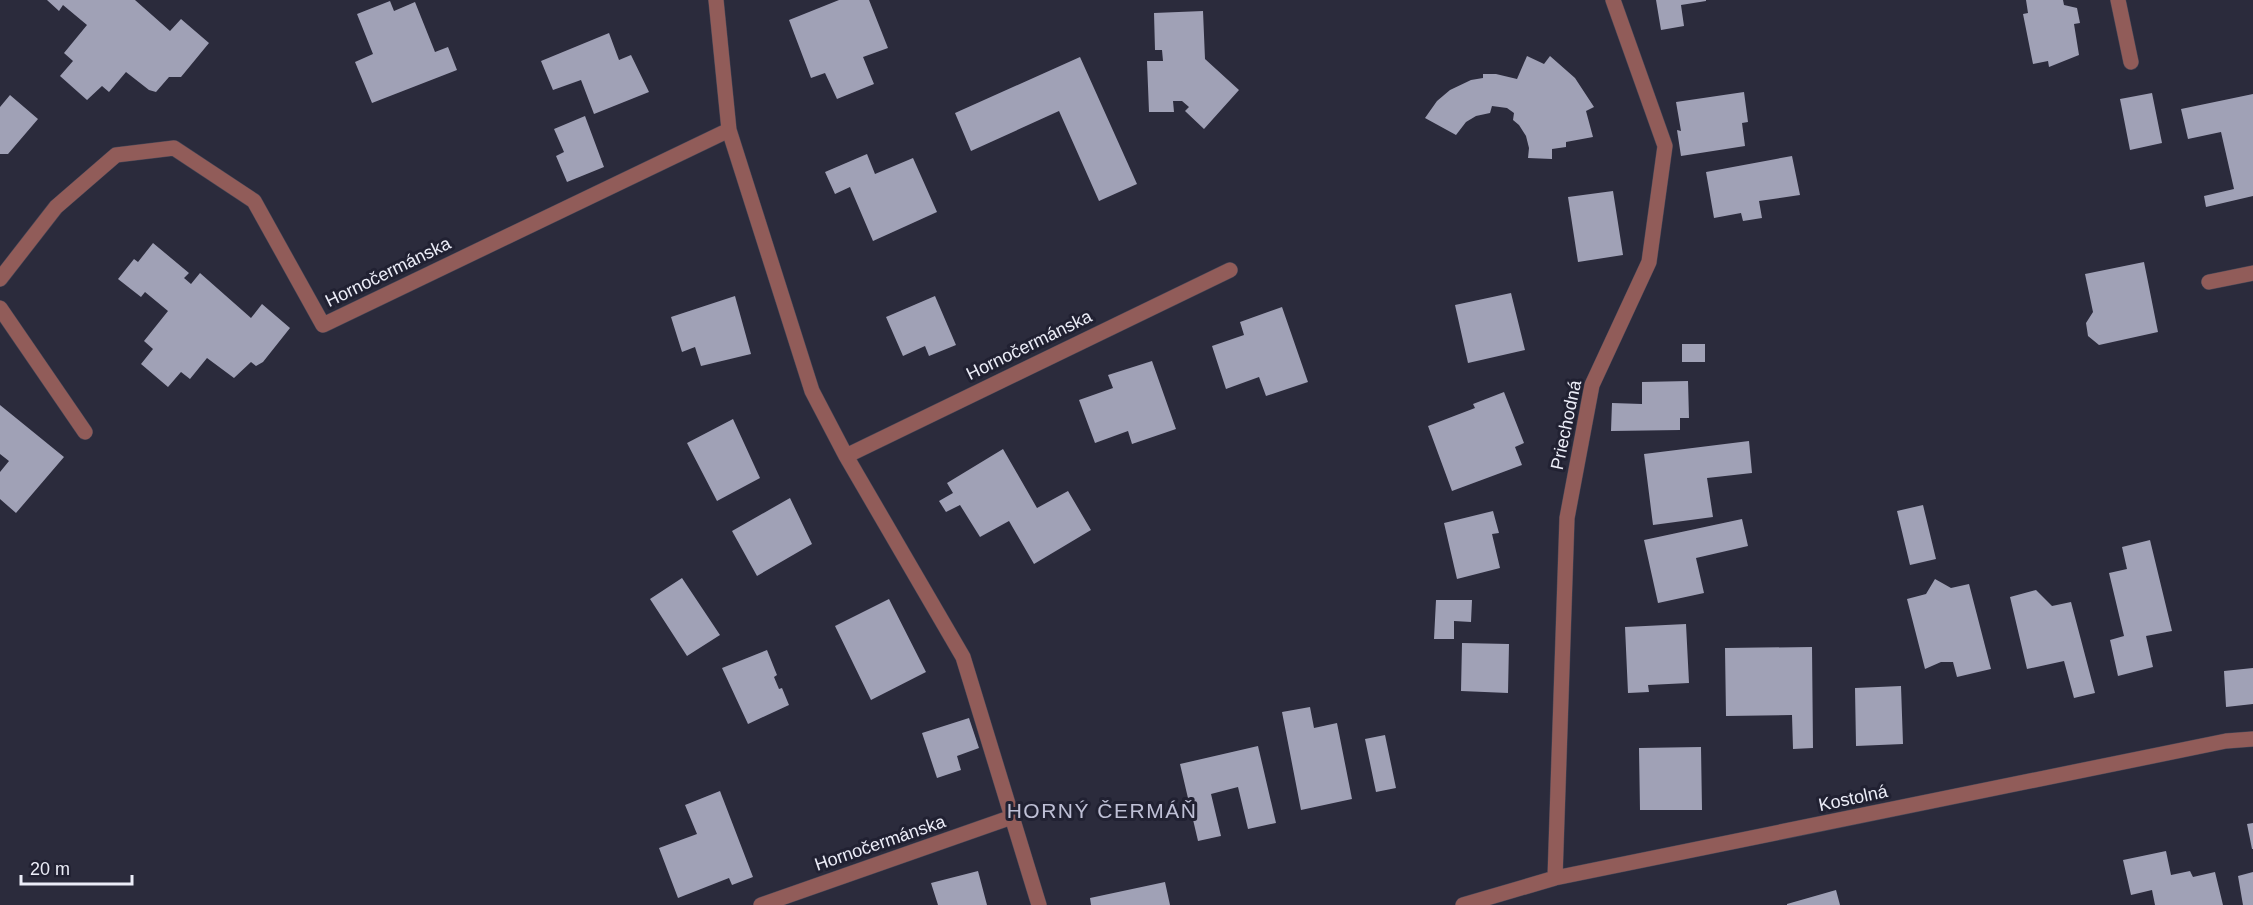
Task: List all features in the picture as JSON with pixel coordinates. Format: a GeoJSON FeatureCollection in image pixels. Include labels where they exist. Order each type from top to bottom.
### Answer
{"type":"FeatureCollection","features":[{"type":"Feature","properties":{"kind":"street"},"geometry":{"type":"LineString","coordinates":[[716,0],[729,130],[812,391],[846,456],[963,657],[1039,905]]}},
{"type":"Feature","properties":{"kind":"street","name":"Priechodná"},"geometry":{"type":"LineString","coordinates":[[1555,878],[1567,518],[1592,385],[1648,262],[1665,146],[1613,0]]}},
{"type":"Feature","properties":{"kind":"street"},"geometry":{"type":"LineString","coordinates":[[2118,0],[2131,62]]}},
{"type":"Feature","properties":{"kind":"street","name":"Hornočermánska"},"geometry":{"type":"LineString","coordinates":[[0,279],[56,207],[116,155],[174,148],[254,201],[323,325],[729,130]]}},
{"type":"Feature","properties":{"kind":"street","name":"Hornočermánska"},"geometry":{"type":"LineString","coordinates":[[846,456],[1230,270]]}},
{"type":"Feature","properties":{"kind":"street"},"geometry":{"type":"LineString","coordinates":[[2209,282],[2253,273]]}},
{"type":"Feature","properties":{"kind":"street"},"geometry":{"type":"LineString","coordinates":[[0,308],[85,432]]}},
{"type":"Feature","properties":{"kind":"street","name":"Kostolná"},"geometry":{"type":"LineString","coordinates":[[1463,905],[1555,878],[2226,741],[2253,740]]}},
{"type":"Feature","properties":{"kind":"street","name":"Hornočermánska"},"geometry":{"type":"LineString","coordinates":[[761,905],[1012,817]]}},
{"type":"Feature","properties":{"kind":"building"},"geometry":{"type":"Polygon","coordinates":[[[47,0],[135,0],[170,31],[181,19],[209,43],[181,77],[169,77],[156,92],[149,90],[126,72],[109,92],[102,86],[87,100],[60,76],[73,61],[64,53],[87,25],[63,5],[59,11],[47,0]]]}},
{"type":"Feature","properties":{"kind":"building"},"geometry":{"type":"Polygon","coordinates":[[[839,0],[869,0],[888,48],[863,57],[874,84],[837,99],[825,73],[811,78],[789,20],[839,0]]]}},
{"type":"Feature","properties":{"kind":"building"},"geometry":{"type":"Polygon","coordinates":[[[1656,0],[1706,1],[1681,5],[1684,26],[1661,30],[1656,0]]]}},
{"type":"Feature","properties":{"kind":"building"},"geometry":{"type":"Polygon","coordinates":[[[2026,0],[2063,0],[2064,5],[2077,8],[2080,23],[2074,24],[2079,55],[2049,67],[2048,61],[2033,64],[2023,14],[2028,13],[2026,0]]]}},
{"type":"Feature","properties":{"kind":"building"},"geometry":{"type":"Polygon","coordinates":[[[390,1],[394,11],[415,2],[435,52],[448,47],[457,70],[372,103],[355,62],[373,54],[357,14],[390,1]]]}},
{"type":"Feature","properties":{"kind":"building"},"geometry":{"type":"Polygon","coordinates":[[[1203,11],[1205,59],[1239,90],[1204,129],[1185,111],[1189,107],[1182,101],[1173,101],[1174,112],[1149,112],[1147,61],[1163,61],[1162,50],[1155,50],[1154,13],[1203,11]]]}},
{"type":"Feature","properties":{"kind":"building"},"geometry":{"type":"Polygon","coordinates":[[[609,33],[619,60],[631,55],[649,92],[594,114],[581,80],[553,90],[541,61],[609,33]]]}},
{"type":"Feature","properties":{"kind":"building"},"geometry":{"type":"Polygon","coordinates":[[[1527,56],[1544,64],[1550,56],[1575,78],[1594,107],[1586,111],[1593,137],[1566,142],[1566,147],[1552,149],[1552,159],[1528,158],[1529,148],[1526,136],[1513,120],[1514,113],[1507,108],[1492,106],[1490,113],[1476,116],[1466,122],[1456,135],[1425,118],[1437,101],[1450,90],[1471,80],[1483,78],[1483,74],[1496,74],[1517,79],[1527,56]]]}},
{"type":"Feature","properties":{"kind":"building"},"geometry":{"type":"Polygon","coordinates":[[[1080,57],[1137,184],[1099,201],[1059,111],[971,151],[955,113],[1080,57]]]}},
{"type":"Feature","properties":{"kind":"building"},"geometry":{"type":"Polygon","coordinates":[[[1744,92],[1748,122],[1742,123],[1745,146],[1681,156],[1677,130],[1681,131],[1676,102],[1744,92]]]}},
{"type":"Feature","properties":{"kind":"building"},"geometry":{"type":"Polygon","coordinates":[[[2152,93],[2162,143],[2130,150],[2120,99],[2152,93]]]}},
{"type":"Feature","properties":{"kind":"building"},"geometry":{"type":"Polygon","coordinates":[[[2253,94],[2253,196],[2206,207],[2204,196],[2234,189],[2221,132],[2188,139],[2181,109],[2253,94]]]}},
{"type":"Feature","properties":{"kind":"building"},"geometry":{"type":"Polygon","coordinates":[[[10,95],[38,119],[8,154],[0,154],[0,107],[10,95]]]}},
{"type":"Feature","properties":{"kind":"building"},"geometry":{"type":"Polygon","coordinates":[[[585,116],[604,167],[567,182],[556,156],[564,152],[554,129],[585,116]]]}},
{"type":"Feature","properties":{"kind":"building"},"geometry":{"type":"Polygon","coordinates":[[[867,154],[875,174],[913,158],[937,212],[873,241],[850,187],[835,194],[825,172],[867,154]]]}},
{"type":"Feature","properties":{"kind":"building"},"geometry":{"type":"Polygon","coordinates":[[[1792,156],[1800,195],[1759,201],[1762,218],[1743,221],[1741,213],[1714,218],[1706,172],[1792,156]]]}},
{"type":"Feature","properties":{"kind":"building"},"geometry":{"type":"Polygon","coordinates":[[[1613,191],[1623,255],[1578,262],[1568,197],[1613,191]]]}},
{"type":"Feature","properties":{"kind":"building"},"geometry":{"type":"Polygon","coordinates":[[[153,243],[189,273],[184,278],[191,284],[200,273],[251,318],[262,304],[290,328],[263,362],[256,366],[251,362],[234,378],[207,358],[190,379],[181,372],[168,387],[141,364],[153,349],[144,341],[168,311],[145,292],[141,297],[118,279],[134,259],[138,262],[153,243]]]}},
{"type":"Feature","properties":{"kind":"building"},"geometry":{"type":"Polygon","coordinates":[[[2144,262],[2158,332],[2099,345],[2088,336],[2086,323],[2093,312],[2085,274],[2144,262]]]}},
{"type":"Feature","properties":{"kind":"building"},"geometry":{"type":"Polygon","coordinates":[[[1511,293],[1525,350],[1468,363],[1455,305],[1511,293]]]}},
{"type":"Feature","properties":{"kind":"building"},"geometry":{"type":"Polygon","coordinates":[[[735,296],[751,354],[701,366],[695,347],[682,352],[671,317],[735,296]]]}},
{"type":"Feature","properties":{"kind":"building"},"geometry":{"type":"Polygon","coordinates":[[[935,296],[956,345],[929,356],[925,346],[903,356],[886,317],[935,296]]]}},
{"type":"Feature","properties":{"kind":"building"},"geometry":{"type":"Polygon","coordinates":[[[1282,307],[1308,382],[1266,396],[1259,377],[1226,389],[1212,346],[1244,335],[1240,322],[1282,307]]]}},
{"type":"Feature","properties":{"kind":"building"},"geometry":{"type":"Polygon","coordinates":[[[1682,344],[1705,344],[1705,362],[1682,362],[1682,344]]]}},
{"type":"Feature","properties":{"kind":"building"},"geometry":{"type":"Polygon","coordinates":[[[1152,361],[1176,429],[1132,444],[1128,431],[1095,443],[1079,400],[1113,388],[1108,375],[1152,361]]]}},
{"type":"Feature","properties":{"kind":"building"},"geometry":{"type":"Polygon","coordinates":[[[1688,381],[1689,418],[1680,418],[1680,430],[1611,431],[1612,403],[1642,404],[1642,382],[1688,381]]]}},
{"type":"Feature","properties":{"kind":"building"},"geometry":{"type":"Polygon","coordinates":[[[1504,392],[1524,443],[1515,447],[1522,465],[1452,491],[1428,426],[1475,408],[1473,404],[1504,392]]]}},
{"type":"Feature","properties":{"kind":"building"},"geometry":{"type":"Polygon","coordinates":[[[0,405],[64,457],[16,513],[0,499],[0,472],[9,461],[0,454],[0,405]]]}},
{"type":"Feature","properties":{"kind":"building"},"geometry":{"type":"Polygon","coordinates":[[[733,419],[760,478],[717,501],[687,443],[733,419]]]}},
{"type":"Feature","properties":{"kind":"building"},"geometry":{"type":"Polygon","coordinates":[[[1749,441],[1752,473],[1707,478],[1713,517],[1653,525],[1644,454],[1749,441]]]}},
{"type":"Feature","properties":{"kind":"building"},"geometry":{"type":"Polygon","coordinates":[[[1003,449],[1037,508],[1068,491],[1091,530],[1034,564],[1009,521],[980,537],[960,505],[946,512],[939,501],[953,493],[947,483],[1003,449]]]}},
{"type":"Feature","properties":{"kind":"building"},"geometry":{"type":"Polygon","coordinates":[[[790,498],[812,544],[757,576],[732,531],[790,498]]]}},
{"type":"Feature","properties":{"kind":"building"},"geometry":{"type":"Polygon","coordinates":[[[1923,505],[1936,559],[1910,565],[1897,511],[1923,505]]]}},
{"type":"Feature","properties":{"kind":"building"},"geometry":{"type":"Polygon","coordinates":[[[1493,511],[1499,533],[1492,534],[1500,568],[1457,579],[1444,523],[1493,511]]]}},
{"type":"Feature","properties":{"kind":"building"},"geometry":{"type":"Polygon","coordinates":[[[1742,519],[1748,546],[1696,558],[1704,593],[1658,603],[1644,540],[1742,519]]]}},
{"type":"Feature","properties":{"kind":"building"},"geometry":{"type":"Polygon","coordinates":[[[2150,540],[2172,631],[2146,636],[2153,667],[2118,676],[2110,640],[2124,636],[2109,573],[2127,569],[2122,547],[2150,540]]]}},
{"type":"Feature","properties":{"kind":"building"},"geometry":{"type":"Polygon","coordinates":[[[682,578],[720,635],[687,656],[650,599],[682,578]]]}},
{"type":"Feature","properties":{"kind":"building"},"geometry":{"type":"Polygon","coordinates":[[[1935,579],[1951,588],[1969,584],[1991,669],[1957,677],[1953,662],[1941,662],[1925,669],[1907,599],[1926,594],[1935,579]]]}},
{"type":"Feature","properties":{"kind":"building"},"geometry":{"type":"Polygon","coordinates":[[[2036,590],[2052,606],[2071,602],[2095,693],[2074,698],[2064,661],[2027,669],[2010,597],[2036,590]]]}},
{"type":"Feature","properties":{"kind":"building"},"geometry":{"type":"Polygon","coordinates":[[[889,599],[926,672],[871,700],[835,626],[889,599]]]}},
{"type":"Feature","properties":{"kind":"building"},"geometry":{"type":"Polygon","coordinates":[[[1436,600],[1472,600],[1471,622],[1454,621],[1454,639],[1434,639],[1436,600]]]}},
{"type":"Feature","properties":{"kind":"building"},"geometry":{"type":"Polygon","coordinates":[[[1686,624],[1689,683],[1648,685],[1649,692],[1628,693],[1625,627],[1686,624]]]}},
{"type":"Feature","properties":{"kind":"building"},"geometry":{"type":"Polygon","coordinates":[[[1462,643],[1509,644],[1508,693],[1461,691],[1462,643]]]}},
{"type":"Feature","properties":{"kind":"building"},"geometry":{"type":"Polygon","coordinates":[[[1812,647],[1813,748],[1793,749],[1792,715],[1726,716],[1725,648],[1812,647]]]}},
{"type":"Feature","properties":{"kind":"building"},"geometry":{"type":"Polygon","coordinates":[[[767,650],[777,675],[774,677],[779,689],[782,688],[789,705],[748,724],[722,668],[767,650]]]}},
{"type":"Feature","properties":{"kind":"building"},"geometry":{"type":"Polygon","coordinates":[[[2253,668],[2253,704],[2226,707],[2224,671],[2253,668]]]}},
{"type":"Feature","properties":{"kind":"building"},"geometry":{"type":"Polygon","coordinates":[[[1901,686],[1903,744],[1856,746],[1855,688],[1901,686]]]}},
{"type":"Feature","properties":{"kind":"building"},"geometry":{"type":"Polygon","coordinates":[[[1310,707],[1314,728],[1337,723],[1352,799],[1301,810],[1282,712],[1310,707]]]}},
{"type":"Feature","properties":{"kind":"building"},"geometry":{"type":"Polygon","coordinates":[[[969,718],[979,748],[957,756],[961,770],[937,778],[922,733],[969,718]]]}},
{"type":"Feature","properties":{"kind":"building"},"geometry":{"type":"Polygon","coordinates":[[[1385,735],[1396,788],[1376,792],[1365,739],[1385,735]]]}},
{"type":"Feature","properties":{"kind":"building"},"geometry":{"type":"Polygon","coordinates":[[[1258,746],[1276,823],[1248,829],[1238,787],[1211,794],[1221,836],[1198,841],[1180,764],[1258,746]]]}},
{"type":"Feature","properties":{"kind":"building"},"geometry":{"type":"Polygon","coordinates":[[[1701,747],[1702,810],[1640,810],[1639,748],[1701,747]]]}},
{"type":"Feature","properties":{"kind":"building"},"geometry":{"type":"Polygon","coordinates":[[[720,791],[753,877],[732,885],[729,878],[678,898],[659,848],[697,834],[685,805],[720,791]]]}},
{"type":"Feature","properties":{"kind":"building"},"geometry":{"type":"Polygon","coordinates":[[[2253,823],[2253,849],[2252,849],[2247,824],[2253,823]]]}},
{"type":"Feature","properties":{"kind":"building"},"geometry":{"type":"Polygon","coordinates":[[[2166,851],[2171,875],[2190,871],[2193,877],[2215,872],[2223,905],[2155,905],[2152,890],[2131,895],[2123,860],[2166,851]]]}},
{"type":"Feature","properties":{"kind":"building"},"geometry":{"type":"Polygon","coordinates":[[[978,871],[987,905],[938,905],[931,883],[978,871]]]}},
{"type":"Feature","properties":{"kind":"building"},"geometry":{"type":"Polygon","coordinates":[[[2253,872],[2253,905],[2243,905],[2238,876],[2253,872]]]}},
{"type":"Feature","properties":{"kind":"building"},"geometry":{"type":"Polygon","coordinates":[[[1165,882],[1170,905],[1091,905],[1090,898],[1165,882]]]}},
{"type":"Feature","properties":{"kind":"building"},"geometry":{"type":"Polygon","coordinates":[[[1836,890],[1840,905],[1787,905],[1787,904],[1836,890]]]}},
{"type":"Feature","properties":{"kind":"district","name":"HORNÝ ČERMÁŇ"},"geometry":{"type":"Point","coordinates":[1102,811]}}]}
